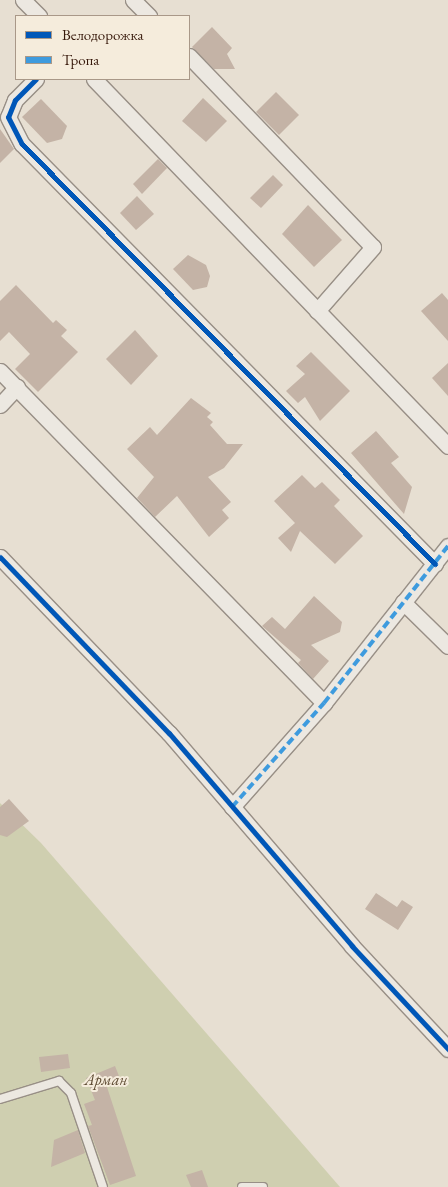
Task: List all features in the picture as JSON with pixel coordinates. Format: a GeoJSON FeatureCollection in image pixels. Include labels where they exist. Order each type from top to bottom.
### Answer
{"type":"FeatureCollection","features":[{"type":"Feature","properties":{"kind":"street"},"geometry":{"type":"LineString","coordinates":[[23,0],[38,15]]}},
{"type":"Feature","properties":{"kind":"street"},"geometry":{"type":"LineString","coordinates":[[133,0],[148,15]]}},
{"type":"Feature","properties":{"kind":"street"},"geometry":{"type":"LineString","coordinates":[[190,57],[373,247],[317,311]]}},
{"type":"Feature","properties":{"kind":"street"},"geometry":{"type":"LineString","coordinates":[[35,80],[15,100],[8,117],[22,144],[435,564]]}},
{"type":"Feature","properties":{"kind":"street"},"geometry":{"type":"LineString","coordinates":[[95,80],[448,446]]}},
{"type":"Feature","properties":{"kind":"street"},"geometry":{"type":"LineString","coordinates":[[0,371],[324,703]]}},
{"type":"Feature","properties":{"kind":"street"},"geometry":{"type":"LineString","coordinates":[[0,405],[17,387]]}},
{"type":"Feature","properties":{"kind":"street"},"geometry":{"type":"LineString","coordinates":[[232,808],[324,703],[448,546]]}},
{"type":"Feature","properties":{"kind":"street"},"geometry":{"type":"LineString","coordinates":[[0,557],[169,733],[232,808],[448,1049]]}},
{"type":"Feature","properties":{"kind":"street"},"geometry":{"type":"LineString","coordinates":[[403,602],[448,646]]}},
{"type":"Feature","properties":{"kind":"lane"},"geometry":{"type":"LineString","coordinates":[[0,1099],[58,1081],[70,1093],[103,1187]]}},
{"type":"Feature","properties":{"kind":"lane"},"geometry":{"type":"LineString","coordinates":[[242,1187],[263,1187]]}},
{"type":"Feature","properties":{"kind":"green space","name":"Арман"},"geometry":{"type":"Polygon","coordinates":[[[0,803],[41,843],[340,1187],[0,1187],[0,803]]]}},
{"type":"Feature","properties":{"kind":"building"},"geometry":{"type":"Polygon","coordinates":[[[212,27],[232,48],[227,54],[235,69],[214,69],[192,47],[212,27]]]}},
{"type":"Feature","properties":{"kind":"building"},"geometry":{"type":"Polygon","coordinates":[[[276,92],[299,115],[279,135],[256,112],[276,92]]]}},
{"type":"Feature","properties":{"kind":"building"},"geometry":{"type":"Polygon","coordinates":[[[203,98],[227,121],[206,142],[182,121],[203,98]]]}},
{"type":"Feature","properties":{"kind":"building"},"geometry":{"type":"Polygon","coordinates":[[[41,99],[67,126],[62,139],[47,143],[22,117],[41,99]]]}},
{"type":"Feature","properties":{"kind":"building"},"geometry":{"type":"Polygon","coordinates":[[[0,129],[14,149],[0,163],[0,129]]]}},
{"type":"Feature","properties":{"kind":"building"},"geometry":{"type":"Polygon","coordinates":[[[158,159],[167,168],[142,194],[133,184],[158,159]]]}},
{"type":"Feature","properties":{"kind":"building"},"geometry":{"type":"Polygon","coordinates":[[[273,175],[283,185],[261,208],[250,198],[273,175]]]}},
{"type":"Feature","properties":{"kind":"building"},"geometry":{"type":"Polygon","coordinates":[[[137,196],[154,214],[136,230],[120,213],[137,196]]]}},
{"type":"Feature","properties":{"kind":"building"},"geometry":{"type":"Polygon","coordinates":[[[308,205],[342,240],[314,267],[282,234],[308,205]]]}},
{"type":"Feature","properties":{"kind":"building"},"geometry":{"type":"Polygon","coordinates":[[[188,255],[206,265],[210,276],[207,287],[193,290],[173,269],[188,255]]]}},
{"type":"Feature","properties":{"kind":"building"},"geometry":{"type":"Polygon","coordinates":[[[16,285],[53,323],[56,320],[67,330],[61,336],[78,352],[38,392],[15,369],[30,354],[9,332],[0,341],[0,301],[16,285]]]}},
{"type":"Feature","properties":{"kind":"building"},"geometry":{"type":"Polygon","coordinates":[[[442,293],[448,300],[448,341],[421,311],[442,293]]]}},
{"type":"Feature","properties":{"kind":"building"},"geometry":{"type":"Polygon","coordinates":[[[135,330],[158,356],[131,385],[106,359],[135,330]]]}},
{"type":"Feature","properties":{"kind":"building"},"geometry":{"type":"Polygon","coordinates":[[[311,352],[350,391],[320,421],[305,397],[298,403],[286,391],[305,374],[296,366],[311,352]]]}},
{"type":"Feature","properties":{"kind":"building"},"geometry":{"type":"Polygon","coordinates":[[[448,363],[448,396],[432,378],[448,363]]]}},
{"type":"Feature","properties":{"kind":"building"},"geometry":{"type":"Polygon","coordinates":[[[191,398],[211,413],[207,417],[213,422],[210,425],[227,444],[243,444],[224,468],[208,477],[231,502],[222,510],[229,518],[209,537],[177,496],[155,517],[137,498],[154,477],[127,449],[150,427],[157,435],[191,398]]]}},
{"type":"Feature","properties":{"kind":"building"},"geometry":{"type":"Polygon","coordinates":[[[376,431],[399,457],[391,463],[412,487],[404,514],[351,453],[376,431]]]}},
{"type":"Feature","properties":{"kind":"building"},"geometry":{"type":"Polygon","coordinates":[[[302,475],[315,488],[322,482],[340,500],[334,506],[363,536],[335,564],[300,531],[291,552],[278,538],[295,523],[274,501],[302,475]]]}},
{"type":"Feature","properties":{"kind":"building"},"geometry":{"type":"Polygon","coordinates":[[[314,596],[342,622],[340,632],[311,645],[329,661],[313,679],[298,663],[301,660],[262,626],[272,617],[285,629],[314,596]]]}},
{"type":"Feature","properties":{"kind":"building"},"geometry":{"type":"Polygon","coordinates":[[[9,799],[29,821],[7,837],[0,835],[0,807],[9,799]]]}},
{"type":"Feature","properties":{"kind":"building"},"geometry":{"type":"Polygon","coordinates":[[[376,893],[397,907],[402,900],[413,907],[398,930],[365,909],[376,893]]]}},
{"type":"Feature","properties":{"kind":"building"},"geometry":{"type":"Polygon","coordinates":[[[68,1054],[70,1068],[41,1072],[39,1057],[68,1054]]]}},
{"type":"Feature","properties":{"kind":"building"},"geometry":{"type":"Polygon","coordinates":[[[115,1066],[121,1081],[107,1087],[136,1176],[110,1185],[88,1126],[92,1125],[84,1104],[95,1100],[86,1078],[115,1066]]]}},
{"type":"Feature","properties":{"kind":"building"},"geometry":{"type":"Polygon","coordinates":[[[78,1130],[85,1153],[51,1167],[54,1140],[78,1130]]]}},
{"type":"Feature","properties":{"kind":"building"},"geometry":{"type":"Polygon","coordinates":[[[202,1170],[208,1187],[191,1187],[186,1175],[202,1170]]]}},
{"type":"Feature","properties":{"kind":"marked path"},"geometry":{"type":"LineString","coordinates":[[232,807],[324,703],[448,546]]}},
{"type":"Feature","properties":{"kind":"cycle path"},"geometry":{"type":"LineString","coordinates":[[35,80],[15,100],[8,117],[22,144],[435,564]]}},
{"type":"Feature","properties":{"kind":"cycle path"},"geometry":{"type":"LineString","coordinates":[[0,557],[169,733],[352,946],[448,1049]]}}]}
